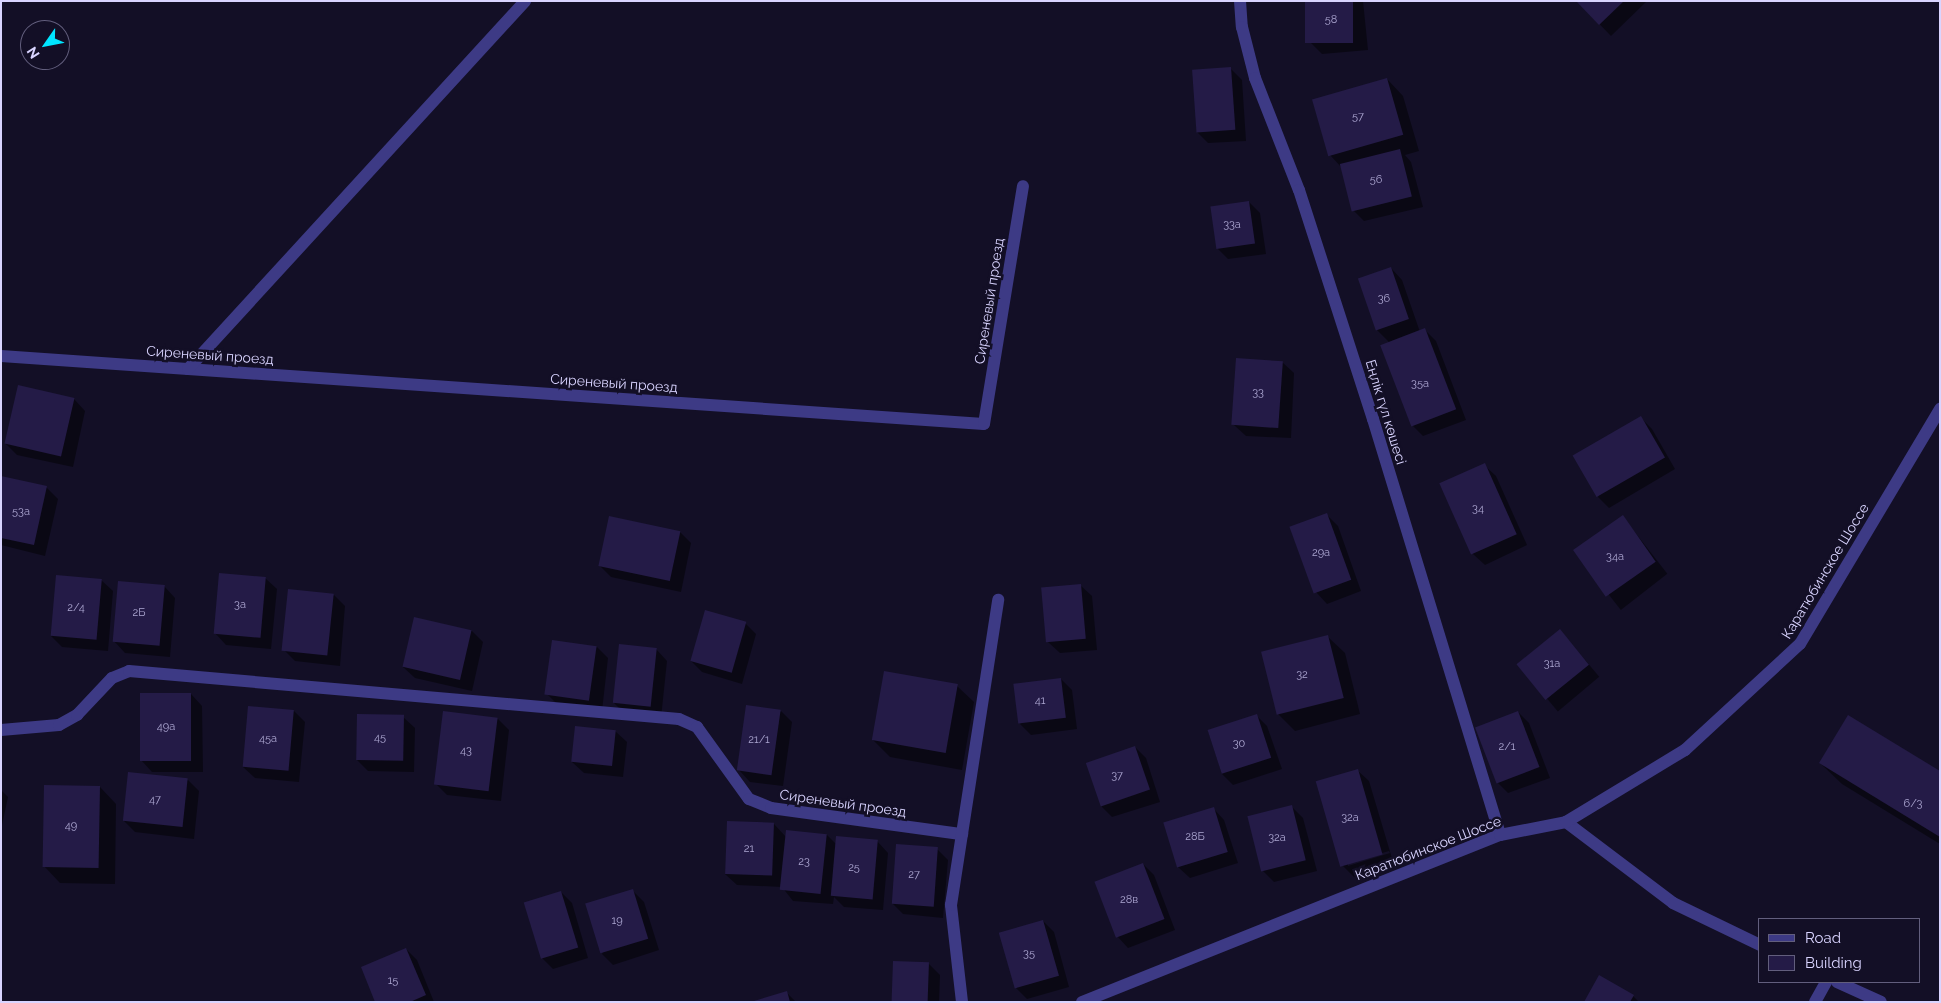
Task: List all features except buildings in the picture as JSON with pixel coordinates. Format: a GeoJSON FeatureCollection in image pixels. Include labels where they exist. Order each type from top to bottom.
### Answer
{"type":"FeatureCollection","features":[{"type":"Feature","properties":{"kind":"street"},"geometry":{"type":"LineString","coordinates":[[188,369],[525,1]]}},
{"type":"Feature","properties":{"kind":"street","name":"Еңлік гүл көшесі"},"geometry":{"type":"LineString","coordinates":[[1240,1],[1242,27],[1255,78],[1299,190],[1368,401],[1500,835]]}},
{"type":"Feature","properties":{"kind":"street","name":"Сиреневый проезд"},"geometry":{"type":"LineString","coordinates":[[1,356],[984,424],[1023,186]]}},
{"type":"Feature","properties":{"kind":"street","name":"Каратюбинское Шоссе"},"geometry":{"type":"LineString","coordinates":[[1082,1002],[1500,835],[1566,822],[1685,750],[1800,644],[1940,409]]}},
{"type":"Feature","properties":{"kind":"street"},"geometry":{"type":"LineString","coordinates":[[962,1002],[951,905],[998,600]]}},
{"type":"Feature","properties":{"kind":"street","name":"Сиреневый проезд"},"geometry":{"type":"LineString","coordinates":[[1,730],[59,725],[77,715],[112,678],[129,671],[679,719],[697,727],[749,799],[770,808],[962,834]]}},
{"type":"Feature","properties":{"kind":"street"},"geometry":{"type":"LineString","coordinates":[[1566,822],[1673,903],[1758,944]]}},
{"type":"Feature","properties":{"kind":"street"},"geometry":{"type":"LineString","coordinates":[[1815,1002],[1825,983]]}},
{"type":"Feature","properties":{"kind":"street"},"geometry":{"type":"LineString","coordinates":[[1839,983],[1881,1002]]}}]}
